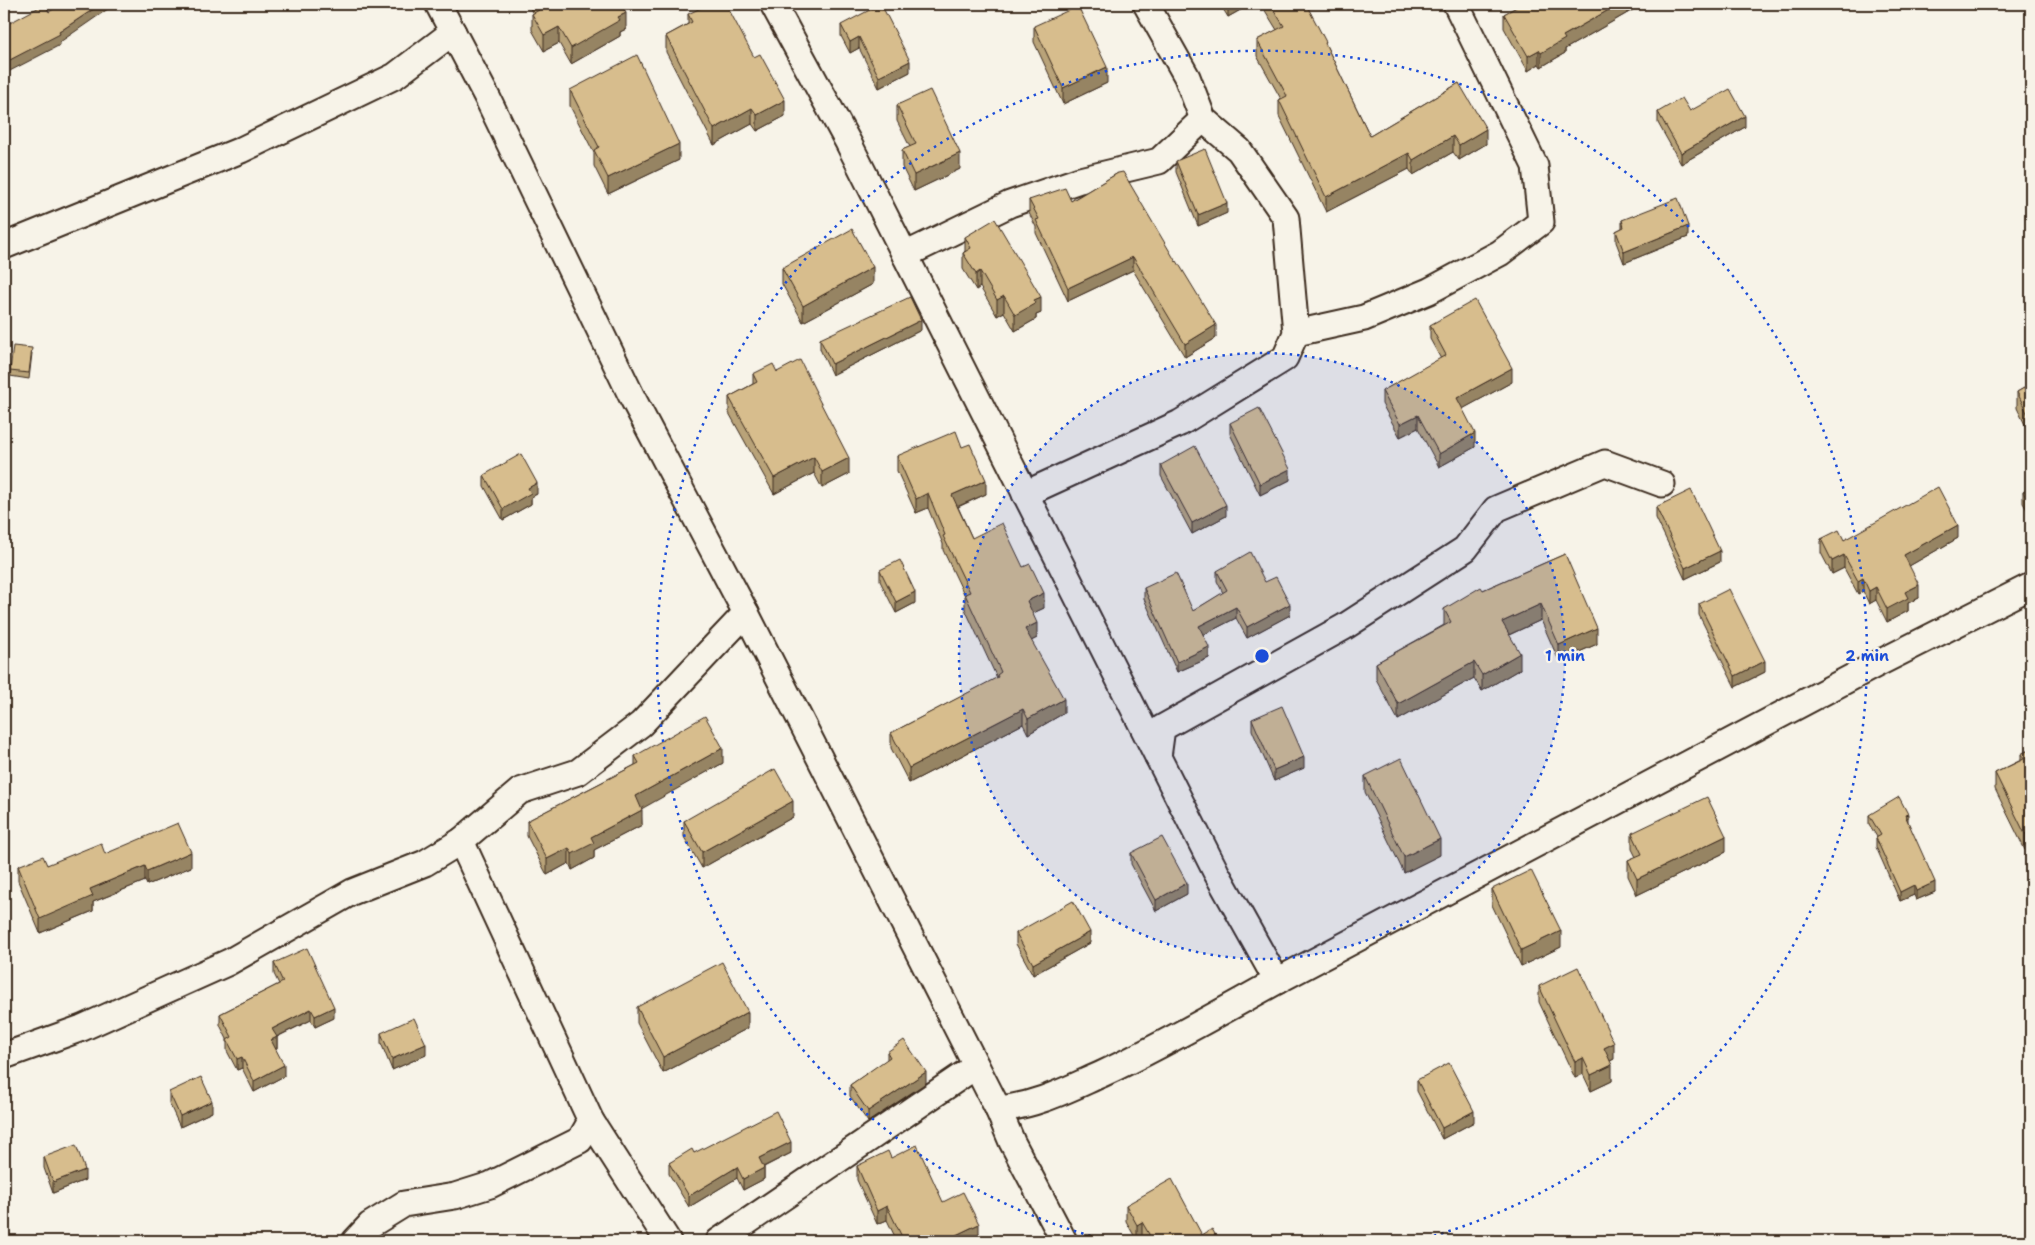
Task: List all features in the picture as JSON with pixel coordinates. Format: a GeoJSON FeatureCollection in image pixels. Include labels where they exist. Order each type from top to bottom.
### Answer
{"type":"FeatureCollection","features":[{"type":"Feature","properties":{"kind":"street"},"geometry":{"type":"LineString","coordinates":[[438,4],[488,99],[631,395],[746,613],[998,1108],[1012,1142],[1064,1241]]}},
{"type":"Feature","properties":{"kind":"street"},"geometry":{"type":"LineString","coordinates":[[773,4],[848,142],[1216,872],[1277,981]]}},
{"type":"Feature","properties":{"kind":"street"},"geometry":{"type":"LineString","coordinates":[[1025,494],[1180,423],[1285,358],[1296,333],[1286,218],[1239,150],[1203,118],[1186,77],[1146,4]]}},
{"type":"Feature","properties":{"kind":"street"},"geometry":{"type":"LineString","coordinates":[[1296,333],[1364,318],[1429,291],[1500,253],[1541,222],[1535,166],[1456,4]]}},
{"type":"Feature","properties":{"kind":"street"},"geometry":{"type":"LineString","coordinates":[[4,246],[241,150],[395,76],[453,32]]}},
{"type":"Feature","properties":{"kind":"street"},"geometry":{"type":"LineString","coordinates":[[905,255],[1010,204],[1080,180],[1159,161],[1203,118]]}},
{"type":"Feature","properties":{"kind":"street"},"geometry":{"type":"LineString","coordinates":[[1158,757],[1162,728],[1344,627],[1465,549],[1496,509],[1604,463],[1662,484]]}},
{"type":"Feature","properties":{"kind":"street"},"geometry":{"type":"LineString","coordinates":[[998,1108],[1018,1107],[1055,1095],[1149,1052],[1277,981],[1451,891],[1877,664],[2031,586]]}},
{"type":"Feature","properties":{"kind":"street"},"geometry":{"type":"LineString","coordinates":[[4,1056],[82,1028],[229,962],[352,892],[425,863],[461,841],[520,791],[578,772],[641,724],[746,613]]}},
{"type":"Feature","properties":{"kind":"street"},"geometry":{"type":"LineString","coordinates":[[461,841],[591,1121],[668,1241]]}},
{"type":"Feature","properties":{"kind":"street"},"geometry":{"type":"LineString","coordinates":[[719,1241],[976,1066]]}},
{"type":"Feature","properties":{"kind":"street"},"geometry":{"type":"LineString","coordinates":[[355,1241],[370,1225],[404,1204],[455,1196],[490,1185],[580,1140],[591,1121]]}},
{"type":"Feature","properties":{"kind":"building"},"geometry":{"type":"Polygon","coordinates":[[[45,4],[49,12],[61,4],[101,4],[59,32],[60,34],[4,63],[4,26],[45,4]]]}},
{"type":"Feature","properties":{"kind":"building"},"geometry":{"type":"Polygon","coordinates":[[[536,4],[621,4],[626,13],[618,17],[620,20],[571,48],[559,27],[544,35],[532,14],[539,10],[536,4]]]}},
{"type":"Feature","properties":{"kind":"building"},"geometry":{"type":"Polygon","coordinates":[[[709,4],[726,4],[754,57],[760,54],[785,100],[757,115],[752,108],[714,129],[666,36],[692,22],[688,14],[709,4]]]}},
{"type":"Feature","properties":{"kind":"building"},"geometry":{"type":"Polygon","coordinates":[[[881,4],[910,61],[879,77],[859,37],[850,42],[841,25],[881,4]]]}},
{"type":"Feature","properties":{"kind":"building"},"geometry":{"type":"Polygon","coordinates":[[[1270,4],[1306,4],[1370,136],[1459,83],[1486,129],[1459,145],[1453,136],[1413,160],[1409,153],[1326,197],[1279,100],[1287,96],[1257,40],[1284,26],[1270,4]]]}},
{"type":"Feature","properties":{"kind":"building"},"geometry":{"type":"Polygon","coordinates":[[[1522,4],[1619,4],[1563,36],[1565,39],[1541,53],[1539,50],[1528,56],[1504,14],[1522,4]]]}},
{"type":"Feature","properties":{"kind":"building"},"geometry":{"type":"Polygon","coordinates":[[[1078,6],[1107,67],[1063,88],[1034,26],[1078,6]]]}},
{"type":"Feature","properties":{"kind":"building"},"geometry":{"type":"Polygon","coordinates":[[[637,55],[679,144],[608,178],[594,150],[599,147],[570,90],[637,55]]]}},
{"type":"Feature","properties":{"kind":"building"},"geometry":{"type":"Polygon","coordinates":[[[1730,89],[1745,116],[1681,153],[1658,112],[1682,98],[1690,111],[1730,89]]]}},
{"type":"Feature","properties":{"kind":"building"},"geometry":{"type":"Polygon","coordinates":[[[930,90],[960,153],[914,175],[902,150],[916,144],[897,105],[930,90]]]}},
{"type":"Feature","properties":{"kind":"building"},"geometry":{"type":"Polygon","coordinates":[[[1205,149],[1227,203],[1198,215],[1176,161],[1205,149]]]}},
{"type":"Feature","properties":{"kind":"building"},"geometry":{"type":"Polygon","coordinates":[[[1123,172],[1216,325],[1185,344],[1133,257],[1068,288],[1036,220],[1039,219],[1029,200],[1065,188],[1071,201],[1118,173],[1123,172]]]}},
{"type":"Feature","properties":{"kind":"building"},"geometry":{"type":"Polygon","coordinates":[[[1678,198],[1688,226],[1624,252],[1616,231],[1624,227],[1622,220],[1678,198]]]}},
{"type":"Feature","properties":{"kind":"building"},"geometry":{"type":"Polygon","coordinates":[[[995,219],[1041,297],[1034,300],[1036,303],[1015,315],[1004,296],[997,300],[980,271],[976,274],[963,253],[971,248],[965,237],[995,219]]]}},
{"type":"Feature","properties":{"kind":"building"},"geometry":{"type":"Polygon","coordinates":[[[852,229],[873,267],[803,306],[782,268],[852,229]]]}},
{"type":"Feature","properties":{"kind":"building"},"geometry":{"type":"Polygon","coordinates":[[[910,297],[921,320],[832,364],[820,339],[910,297]]]}},
{"type":"Feature","properties":{"kind":"building"},"geometry":{"type":"Polygon","coordinates":[[[1475,300],[1512,368],[1457,398],[1475,433],[1439,454],[1418,415],[1400,424],[1382,391],[1446,355],[1430,325],[1475,300]]]}},
{"type":"Feature","properties":{"kind":"building"},"geometry":{"type":"Polygon","coordinates":[[[13,346],[32,348],[29,373],[10,371],[13,346]]]}},
{"type":"Feature","properties":{"kind":"building"},"geometry":{"type":"Polygon","coordinates":[[[800,360],[849,458],[822,472],[814,457],[774,478],[729,397],[757,382],[753,374],[773,364],[777,372],[800,360]]]}},
{"type":"Feature","properties":{"kind":"building"},"geometry":{"type":"Polygon","coordinates":[[[2031,384],[2031,421],[2017,392],[2031,384]]]}},
{"type":"Feature","properties":{"kind":"building"},"geometry":{"type":"Polygon","coordinates":[[[1259,408],[1290,469],[1260,484],[1230,423],[1259,408]]]}},
{"type":"Feature","properties":{"kind":"building"},"geometry":{"type":"Polygon","coordinates":[[[956,431],[962,447],[970,444],[986,480],[952,495],[972,538],[1002,523],[1023,567],[1030,564],[1044,593],[1027,601],[1037,623],[1025,629],[1064,699],[1028,719],[1023,709],[909,768],[891,733],[998,677],[997,675],[1001,672],[965,594],[970,592],[943,536],[945,535],[928,493],[916,499],[897,456],[956,431]]]}},
{"type":"Feature","properties":{"kind":"building"},"geometry":{"type":"Polygon","coordinates":[[[1195,446],[1226,505],[1192,523],[1161,465],[1195,446]]]}},
{"type":"Feature","properties":{"kind":"building"},"geometry":{"type":"Polygon","coordinates":[[[521,454],[537,483],[528,488],[531,493],[503,509],[484,475],[521,454]]]}},
{"type":"Feature","properties":{"kind":"building"},"geometry":{"type":"Polygon","coordinates":[[[1938,487],[1958,525],[1904,555],[1919,585],[1905,592],[1908,598],[1887,609],[1876,587],[1869,591],[1863,578],[1858,581],[1844,555],[1832,561],[1821,539],[1839,530],[1844,540],[1938,487]]]}},
{"type":"Feature","properties":{"kind":"building"},"geometry":{"type":"Polygon","coordinates":[[[2031,488],[2031,505],[2023,492],[2031,488]]]}},
{"type":"Feature","properties":{"kind":"building"},"geometry":{"type":"Polygon","coordinates":[[[1691,490],[1720,551],[1685,568],[1656,507],[1691,490]]]}},
{"type":"Feature","properties":{"kind":"building"},"geometry":{"type":"Polygon","coordinates":[[[1250,552],[1265,582],[1276,577],[1290,604],[1247,627],[1236,607],[1199,626],[1209,647],[1177,662],[1144,588],[1176,573],[1193,611],[1227,590],[1217,571],[1250,552]]]}},
{"type":"Feature","properties":{"kind":"building"},"geometry":{"type":"Polygon","coordinates":[[[1565,554],[1597,628],[1559,645],[1541,604],[1502,622],[1520,653],[1482,675],[1474,662],[1398,704],[1376,663],[1451,622],[1444,609],[1481,587],[1483,590],[1565,554]]]}},
{"type":"Feature","properties":{"kind":"building"},"geometry":{"type":"Polygon","coordinates":[[[900,560],[915,592],[896,602],[880,570],[900,560]]]}},
{"type":"Feature","properties":{"kind":"building"},"geometry":{"type":"Polygon","coordinates":[[[1729,589],[1765,661],[1735,676],[1699,604],[1729,589]]]}},
{"type":"Feature","properties":{"kind":"building"},"geometry":{"type":"Polygon","coordinates":[[[1282,706],[1304,757],[1274,770],[1252,719],[1282,706]]]}},
{"type":"Feature","properties":{"kind":"building"},"geometry":{"type":"Polygon","coordinates":[[[705,716],[723,748],[636,796],[642,810],[591,837],[594,843],[572,854],[569,848],[547,859],[527,821],[639,763],[635,756],[705,716]]]}},
{"type":"Feature","properties":{"kind":"building"},"geometry":{"type":"Polygon","coordinates":[[[2031,749],[2031,831],[2025,834],[1995,773],[2024,759],[2021,754],[2031,749]]]}},
{"type":"Feature","properties":{"kind":"building"},"geometry":{"type":"Polygon","coordinates":[[[1401,758],[1440,839],[1404,857],[1365,776],[1401,758]]]}},
{"type":"Feature","properties":{"kind":"building"},"geometry":{"type":"Polygon","coordinates":[[[775,769],[793,801],[702,852],[684,821],[775,769]]]}},
{"type":"Feature","properties":{"kind":"building"},"geometry":{"type":"Polygon","coordinates":[[[1707,797],[1726,836],[1637,879],[1628,860],[1642,854],[1632,833],[1707,797]]]}},
{"type":"Feature","properties":{"kind":"building"},"geometry":{"type":"Polygon","coordinates":[[[1899,797],[1908,814],[1905,815],[1935,882],[1916,891],[1914,885],[1900,892],[1876,838],[1881,835],[1869,815],[1899,797]]]}},
{"type":"Feature","properties":{"kind":"building"},"geometry":{"type":"Polygon","coordinates":[[[178,823],[191,852],[147,871],[145,866],[90,889],[93,896],[40,919],[18,866],[43,856],[47,865],[101,843],[105,854],[178,823]]]}},
{"type":"Feature","properties":{"kind":"building"},"geometry":{"type":"Polygon","coordinates":[[[1162,837],[1187,883],[1156,900],[1131,853],[1162,837]]]}},
{"type":"Feature","properties":{"kind":"building"},"geometry":{"type":"Polygon","coordinates":[[[1531,870],[1561,931],[1521,950],[1492,889],[1531,870]]]}},
{"type":"Feature","properties":{"kind":"building"},"geometry":{"type":"Polygon","coordinates":[[[1073,901],[1090,932],[1033,964],[1016,933],[1073,901]]]}},
{"type":"Feature","properties":{"kind":"building"},"geometry":{"type":"Polygon","coordinates":[[[307,948],[334,1007],[315,1016],[311,1009],[272,1029],[277,1037],[271,1040],[284,1065],[254,1081],[242,1057],[237,1059],[227,1040],[232,1037],[220,1014],[283,982],[274,963],[307,948]]]}},
{"type":"Feature","properties":{"kind":"building"},"geometry":{"type":"Polygon","coordinates":[[[722,962],[748,1012],[663,1057],[637,1007],[722,962]]]}},
{"type":"Feature","properties":{"kind":"building"},"geometry":{"type":"Polygon","coordinates":[[[1578,967],[1614,1043],[1604,1048],[1612,1065],[1591,1075],[1583,1058],[1575,1062],[1539,986],[1578,967]]]}},
{"type":"Feature","properties":{"kind":"building"},"geometry":{"type":"Polygon","coordinates":[[[414,1018],[426,1044],[392,1059],[381,1033],[414,1018]]]}},
{"type":"Feature","properties":{"kind":"building"},"geometry":{"type":"Polygon","coordinates":[[[904,1040],[926,1072],[868,1111],[850,1085],[890,1057],[887,1052],[904,1040]]]}},
{"type":"Feature","properties":{"kind":"building"},"geometry":{"type":"Polygon","coordinates":[[[1449,1063],[1474,1111],[1442,1128],[1417,1080],[1449,1063]]]}},
{"type":"Feature","properties":{"kind":"building"},"geometry":{"type":"Polygon","coordinates":[[[201,1077],[212,1101],[180,1116],[169,1092],[201,1077]]]}},
{"type":"Feature","properties":{"kind":"building"},"geometry":{"type":"Polygon","coordinates":[[[776,1111],[791,1142],[759,1158],[764,1168],[743,1179],[737,1167],[689,1196],[669,1163],[692,1149],[694,1153],[776,1111]]]}},
{"type":"Feature","properties":{"kind":"building"},"geometry":{"type":"Polygon","coordinates":[[[76,1145],[85,1170],[53,1182],[44,1157],[76,1145]]]}},
{"type":"Feature","properties":{"kind":"building"},"geometry":{"type":"Polygon","coordinates":[[[917,1145],[943,1202],[963,1192],[979,1224],[956,1235],[960,1241],[904,1241],[887,1206],[877,1211],[857,1166],[888,1151],[891,1158],[917,1145]]]}},
{"type":"Feature","properties":{"kind":"building"},"geometry":{"type":"Polygon","coordinates":[[[1172,1179],[1202,1235],[1212,1229],[1219,1241],[1153,1241],[1142,1222],[1137,1225],[1126,1205],[1172,1179]]]}}]}
